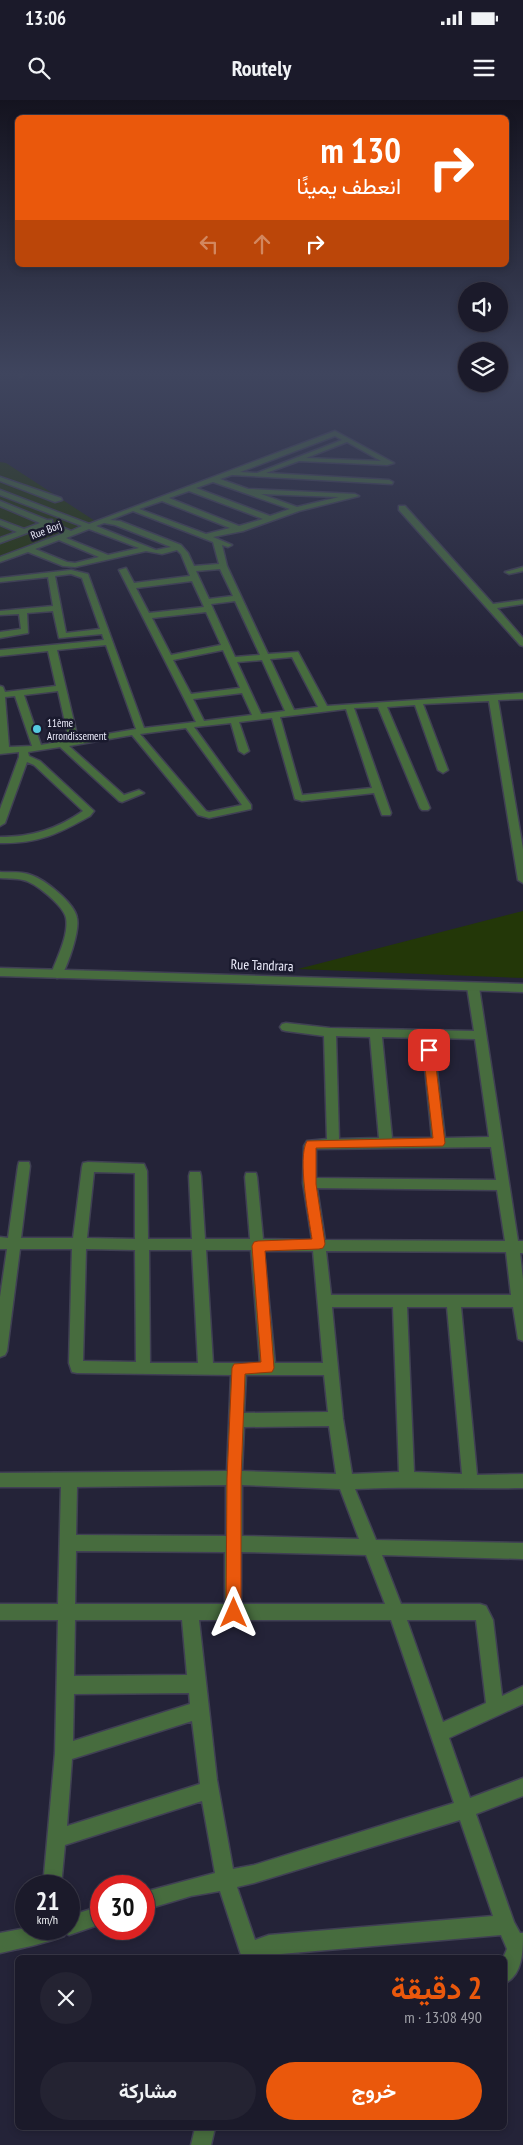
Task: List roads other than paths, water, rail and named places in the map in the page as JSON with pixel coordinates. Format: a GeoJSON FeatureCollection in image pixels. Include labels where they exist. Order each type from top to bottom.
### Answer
{"type":"FeatureCollection","features":[{"type":"Feature","properties":{"kind":"street","name":"Rue Borj"},"geometry":{"type":"LineString","coordinates":[[0,560],[244,467]]}},
{"type":"Feature","properties":{"kind":"street"},"geometry":{"type":"LineString","coordinates":[[256,475],[276,467]]}},
{"type":"Feature","properties":{"kind":"street"},"geometry":{"type":"LineString","coordinates":[[227,473],[389,482]]}},
{"type":"Feature","properties":{"kind":"street"},"geometry":{"type":"LineString","coordinates":[[0,479],[58,500]]}},
{"type":"Feature","properties":{"kind":"street"},"geometry":{"type":"LineString","coordinates":[[212,479],[297,509]]}},
{"type":"Feature","properties":{"kind":"street"},"geometry":{"type":"LineString","coordinates":[[188,488],[272,519]]}},
{"type":"Feature","properties":{"kind":"street"},"geometry":{"type":"LineString","coordinates":[[0,492],[146,549],[162,552],[181,550]]}},
{"type":"Feature","properties":{"kind":"street"},"geometry":{"type":"LineString","coordinates":[[206,536],[240,529],[297,509],[356,496],[250,492]]}},
{"type":"Feature","properties":{"kind":"street"},"geometry":{"type":"LineString","coordinates":[[0,501],[12,497]]}},
{"type":"Feature","properties":{"kind":"street"},"geometry":{"type":"LineString","coordinates":[[162,498],[240,529]]}},
{"type":"Feature","properties":{"kind":"street"},"geometry":{"type":"LineString","coordinates":[[0,501],[70,532]]}},
{"type":"Feature","properties":{"kind":"street"},"geometry":{"type":"LineString","coordinates":[[402,508],[490,606],[519,635],[523,643]]}},
{"type":"Feature","properties":{"kind":"street"},"geometry":{"type":"LineString","coordinates":[[133,509],[228,545]]}},
{"type":"Feature","properties":{"kind":"street"},"geometry":{"type":"LineString","coordinates":[[100,521],[110,521],[181,550],[257,716]]}},
{"type":"Feature","properties":{"kind":"street"},"geometry":{"type":"LineString","coordinates":[[0,522],[24,532]]}},
{"type":"Feature","properties":{"kind":"street"},"geometry":{"type":"LineString","coordinates":[[0,541],[49,522]]}},
{"type":"Feature","properties":{"kind":"street"},"geometry":{"type":"LineString","coordinates":[[58,537],[108,558]]}},
{"type":"Feature","properties":{"kind":"street"},"geometry":{"type":"LineString","coordinates":[[217,540],[223,566],[291,713]]}},
{"type":"Feature","properties":{"kind":"street"},"geometry":{"type":"LineString","coordinates":[[28,549],[71,565],[146,549]]}},
{"type":"Feature","properties":{"kind":"street"},"geometry":{"type":"LineString","coordinates":[[131,586],[223,566]]}},
{"type":"Feature","properties":{"kind":"street"},"geometry":{"type":"LineString","coordinates":[[509,572],[523,568]]}},
{"type":"Feature","properties":{"kind":"street"},"geometry":{"type":"LineString","coordinates":[[124,570],[201,723]]}},
{"type":"Feature","properties":{"kind":"street"},"geometry":{"type":"LineString","coordinates":[[0,580],[71,572],[85,576],[106,632],[137,732],[202,814],[248,807],[188,725]]}},
{"type":"Feature","properties":{"kind":"street"},"geometry":{"type":"LineString","coordinates":[[51,574],[62,636],[106,632]]}},
{"type":"Feature","properties":{"kind":"street"},"geometry":{"type":"LineString","coordinates":[[147,616],[238,598]]}},
{"type":"Feature","properties":{"kind":"street"},"geometry":{"type":"LineString","coordinates":[[490,606],[523,602]]}},
{"type":"Feature","properties":{"kind":"street"},"geometry":{"type":"LineString","coordinates":[[0,613],[56,608]]}},
{"type":"Feature","properties":{"kind":"street"},"geometry":{"type":"LineString","coordinates":[[0,635],[25,631],[23,612]]}},
{"type":"Feature","properties":{"kind":"street"},"geometry":{"type":"LineString","coordinates":[[0,653],[109,642]]}},
{"type":"Feature","properties":{"kind":"street"},"geometry":{"type":"LineString","coordinates":[[168,658],[226,647]]}},
{"type":"Feature","properties":{"kind":"street"},"geometry":{"type":"LineString","coordinates":[[52,648],[74,742]]}},
{"type":"Feature","properties":{"kind":"street"},"geometry":{"type":"LineString","coordinates":[[232,660],[297,655],[324,709]]}},
{"type":"Feature","properties":{"kind":"street"},"geometry":{"type":"LineString","coordinates":[[0,695],[60,688]]}},
{"type":"Feature","properties":{"kind":"street"},"geometry":{"type":"LineString","coordinates":[[0,689],[2,751],[23,753],[37,748],[137,732],[257,716],[349,706],[523,696]]}},
{"type":"Feature","properties":{"kind":"street"},"geometry":{"type":"LineString","coordinates":[[188,697],[245,690]]}},
{"type":"Feature","properties":{"kind":"street"},"geometry":{"type":"LineString","coordinates":[[19,693],[37,748]]}},
{"type":"Feature","properties":{"kind":"street"},"geometry":{"type":"LineString","coordinates":[[494,698],[523,880]]}},
{"type":"Feature","properties":{"kind":"street"},"geometry":{"type":"LineString","coordinates":[[418,702],[443,770]]}},
{"type":"Feature","properties":{"kind":"street"},"geometry":{"type":"LineString","coordinates":[[381,704],[425,808]]}},
{"type":"Feature","properties":{"kind":"street"},"geometry":{"type":"LineString","coordinates":[[349,706],[386,813]]}},
{"type":"Feature","properties":{"kind":"street"},"geometry":{"type":"LineString","coordinates":[[275,714],[298,797],[378,790]]}},
{"type":"Feature","properties":{"kind":"street"},"geometry":{"type":"LineString","coordinates":[[234,719],[244,750]]}},
{"type":"Feature","properties":{"kind":"street"},"geometry":{"type":"LineString","coordinates":[[62,744],[122,799],[139,793]]}},
{"type":"Feature","properties":{"kind":"street"},"geometry":{"type":"LineString","coordinates":[[0,823],[23,753]]}},
{"type":"Feature","properties":{"kind":"street"},"geometry":{"type":"LineString","coordinates":[[0,840],[18,841],[41,838],[89,811],[37,763],[23,753]]}},
{"type":"Feature","properties":{"kind":"street"},"geometry":{"type":"LineString","coordinates":[[0,875],[18,876],[32,880],[68,909],[72,916],[71,925],[58,974]]}},
{"type":"Feature","properties":{"kind":"street","name":"Rue Tandrara"},"geometry":{"type":"LineString","coordinates":[[0,972],[523,988]]}},
{"type":"Feature","properties":{"kind":"street"},"geometry":{"type":"LineString","coordinates":[[473,987],[502,1185],[517,1247],[518,1302],[523,1335]]}},
{"type":"Feature","properties":{"kind":"street"},"geometry":{"type":"LineString","coordinates":[[286,1027],[330,1032],[480,1035]]}},
{"type":"Feature","properties":{"kind":"street"},"geometry":{"type":"LineString","coordinates":[[330,1032],[332,1142]]}},
{"type":"Feature","properties":{"kind":"street"},"geometry":{"type":"LineString","coordinates":[[376,1033],[386,1142]]}},
{"type":"Feature","properties":{"kind":"street"},"geometry":{"type":"LineString","coordinates":[[427,1034],[439,1143]]}},
{"type":"Feature","properties":{"kind":"street"},"geometry":{"type":"LineString","coordinates":[[496,1142],[316,1143],[310,1146],[310,1184],[319,1244],[336,1419],[346,1482],[396,1612],[506,1925],[520,1945],[507,1969]]}},
{"type":"Feature","properties":{"kind":"street"},"geometry":{"type":"LineString","coordinates":[[0,1352],[24,1166]]}},
{"type":"Feature","properties":{"kind":"street"},"geometry":{"type":"LineString","coordinates":[[143,1369],[141,1169],[91,1166],[86,1169],[79,1245],[77,1366],[143,1369],[332,1369]]}},
{"type":"Feature","properties":{"kind":"street"},"geometry":{"type":"LineString","coordinates":[[195,1176],[206,1368]]}},
{"type":"Feature","properties":{"kind":"street"},"geometry":{"type":"LineString","coordinates":[[251,1177],[268,1368]]}},
{"type":"Feature","properties":{"kind":"street"},"geometry":{"type":"LineString","coordinates":[[310,1184],[502,1185]]}},
{"type":"Feature","properties":{"kind":"street"},"geometry":{"type":"LineString","coordinates":[[0,1243],[517,1247]]}},
{"type":"Feature","properties":{"kind":"street"},"geometry":{"type":"LineString","coordinates":[[325,1301],[518,1302]]}},
{"type":"Feature","properties":{"kind":"street"},"geometry":{"type":"LineString","coordinates":[[400,1302],[407,1479]]}},
{"type":"Feature","properties":{"kind":"street"},"geometry":{"type":"LineString","coordinates":[[454,1302],[470,1482]]}},
{"type":"Feature","properties":{"kind":"street"},"geometry":{"type":"LineString","coordinates":[[234,1613],[234,1478],[239,1368]]}},
{"type":"Feature","properties":{"kind":"street"},"geometry":{"type":"LineString","coordinates":[[237,1420],[336,1419]]}},
{"type":"Feature","properties":{"kind":"street"},"geometry":{"type":"LineString","coordinates":[[53,1875],[64,1753],[67,1685],[69,1478]]}},
{"type":"Feature","properties":{"kind":"street"},"geometry":{"type":"LineString","coordinates":[[0,1480],[234,1478],[346,1482],[407,1479],[470,1482],[523,1481]]}},
{"type":"Feature","properties":{"kind":"street"},"geometry":{"type":"LineString","coordinates":[[67,1543],[234,1544],[523,1551]]}},
{"type":"Feature","properties":{"kind":"street"},"geometry":{"type":"LineString","coordinates":[[0,1612],[481,1612],[485,1620],[495,1708]]}},
{"type":"Feature","properties":{"kind":"street"},"geometry":{"type":"LineString","coordinates":[[190,1613],[196,1684],[210,1790],[226,1880],[250,1955]]}},
{"type":"Feature","properties":{"kind":"street"},"geometry":{"type":"LineString","coordinates":[[67,1685],[196,1684]]}},
{"type":"Feature","properties":{"kind":"street"},"geometry":{"type":"LineString","coordinates":[[439,1733],[523,1695]]}},
{"type":"Feature","properties":{"kind":"street"},"geometry":{"type":"LineString","coordinates":[[64,1753],[199,1710]]}},
{"type":"Feature","properties":{"kind":"street"},"geometry":{"type":"LineString","coordinates":[[155,1898],[297,1861],[465,1809],[523,1787]]}},
{"type":"Feature","properties":{"kind":"street"},"geometry":{"type":"LineString","coordinates":[[57,1838],[210,1790]]}},
{"type":"Feature","properties":{"kind":"street"},"geometry":{"type":"LineString","coordinates":[[251,1955],[254,1950],[269,1945],[506,1925]]}},
{"type":"Feature","properties":{"kind":"street"},"geometry":{"type":"LineString","coordinates":[[0,1943],[15,1939]]}},
{"type":"Feature","properties":{"kind":"street"},"geometry":{"type":"LineString","coordinates":[[201,2145],[205,2130]]}},
{"type":"Feature","properties":{"kind":"place","name":"11ème Arrondissement"},"geometry":{"type":"Point","coordinates":[37,729]}}]}
